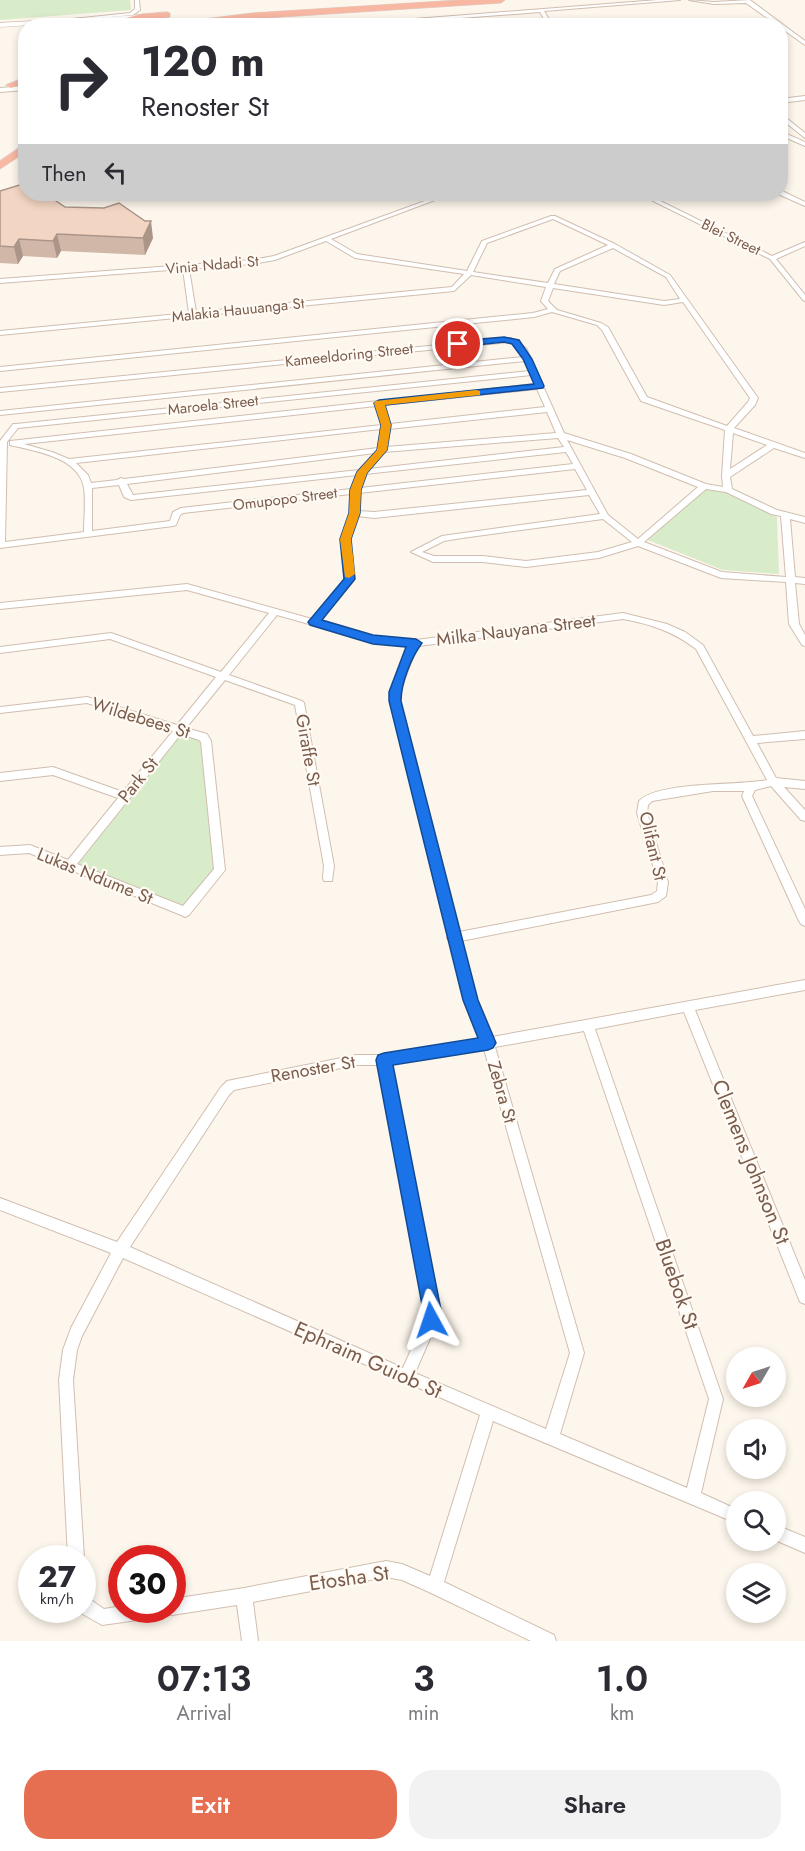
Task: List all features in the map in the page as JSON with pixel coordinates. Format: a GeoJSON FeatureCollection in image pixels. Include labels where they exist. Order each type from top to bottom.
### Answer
{"type":"FeatureCollection","features":[{"type":"Feature","properties":{"kind":"highway"},"geometry":{"type":"LineString","coordinates":[[126,18],[140,14],[399,0]]}},
{"type":"Feature","properties":{"kind":"highway"},"geometry":{"type":"LineString","coordinates":[[232,18],[501,0]]}},
{"type":"Feature","properties":{"kind":"highway"},"geometry":{"type":"LineString","coordinates":[[0,166],[18,152]]}},
{"type":"Feature","properties":{"kind":"highway"},"geometry":{"type":"LineString","coordinates":[[0,177],[18,165]]}},
{"type":"Feature","properties":{"kind":"street"},"geometry":{"type":"LineString","coordinates":[[87,18],[140,14],[137,0]]}},
{"type":"Feature","properties":{"kind":"street"},"geometry":{"type":"LineString","coordinates":[[427,18],[678,0]]}},
{"type":"Feature","properties":{"kind":"street"},"geometry":{"type":"LineString","coordinates":[[692,0],[714,3],[747,1],[770,18]]}},
{"type":"Feature","properties":{"kind":"street"},"geometry":{"type":"LineString","coordinates":[[541,10],[546,18]]}},
{"type":"Feature","properties":{"kind":"street"},"geometry":{"type":"LineString","coordinates":[[0,26],[18,24]]}},
{"type":"Feature","properties":{"kind":"street"},"geometry":{"type":"LineString","coordinates":[[0,26],[18,27]]}},
{"type":"Feature","properties":{"kind":"street"},"geometry":{"type":"LineString","coordinates":[[788,31],[805,44]]}},
{"type":"Feature","properties":{"kind":"street"},"geometry":{"type":"LineString","coordinates":[[788,100],[805,98]]}},
{"type":"Feature","properties":{"kind":"street"},"geometry":{"type":"LineString","coordinates":[[788,123],[805,136]]}},
{"type":"Feature","properties":{"kind":"street"},"geometry":{"type":"LineString","coordinates":[[788,137],[805,144]]}},
{"type":"Feature","properties":{"kind":"street"},"geometry":{"type":"LineString","coordinates":[[788,196],[805,204]]}},
{"type":"Feature","properties":{"kind":"street","name":"Vinia Ndadi St"},"geometry":{"type":"LineString","coordinates":[[0,281],[186,268],[275,258],[429,201]]}},
{"type":"Feature","properties":{"kind":"street","name":"Blei Street"},"geometry":{"type":"LineString","coordinates":[[656,201],[772,258],[805,299]]}},
{"type":"Feature","properties":{"kind":"street"},"geometry":{"type":"LineString","coordinates":[[469,273],[484,242],[550,217],[613,245],[668,276],[754,398],[729,429],[726,476],[728,490]]}},
{"type":"Feature","properties":{"kind":"street"},"geometry":{"type":"LineString","coordinates":[[326,239],[355,256],[664,303],[686,300]]}},
{"type":"Feature","properties":{"kind":"street"},"geometry":{"type":"LineString","coordinates":[[772,258],[805,244]]}},
{"type":"Feature","properties":{"kind":"street"},"geometry":{"type":"LineString","coordinates":[[613,245],[557,270],[544,301],[554,309],[599,324],[605,329],[644,399],[805,456]]}},
{"type":"Feature","properties":{"kind":"street"},"geometry":{"type":"LineString","coordinates":[[186,268],[193,315]]}},
{"type":"Feature","properties":{"kind":"street","name":"Malakia Hauuanga St"},"geometry":{"type":"LineString","coordinates":[[0,333],[454,290],[469,273]]}},
{"type":"Feature","properties":{"kind":"street"},"geometry":{"type":"LineString","coordinates":[[0,369],[534,315],[554,309]]}},
{"type":"Feature","properties":{"kind":"street","name":"Kameeldoring Street"},"geometry":{"type":"LineString","coordinates":[[0,390],[504,340],[516,342],[528,359],[561,435],[605,516],[638,543],[722,575],[805,581]]}},
{"type":"Feature","properties":{"kind":"street"},"geometry":{"type":"LineString","coordinates":[[0,413],[528,359]]}},
{"type":"Feature","properties":{"kind":"street","name":"Maroela Street"},"geometry":{"type":"LineString","coordinates":[[2,441],[13,427],[20,425],[534,373]]}},
{"type":"Feature","properties":{"kind":"street"},"geometry":{"type":"LineString","coordinates":[[13,444],[540,386]]}},
{"type":"Feature","properties":{"kind":"street"},"geometry":{"type":"LineString","coordinates":[[314,622],[350,579],[346,539],[354,513],[355,490],[362,472],[382,450],[386,425],[379,403]]}},
{"type":"Feature","properties":{"kind":"street"},"geometry":{"type":"LineString","coordinates":[[69,461],[549,409]]}},
{"type":"Feature","properties":{"kind":"street"},"geometry":{"type":"LineString","coordinates":[[88,486],[121,480],[382,450],[561,435],[628,456],[704,486],[728,490],[785,515],[805,520]]}},
{"type":"Feature","properties":{"kind":"street"},"geometry":{"type":"LineString","coordinates":[[1,545],[2,441],[69,461],[82,472],[88,486],[88,535]]}},
{"type":"Feature","properties":{"kind":"street"},"geometry":{"type":"LineString","coordinates":[[726,476],[772,444]]}},
{"type":"Feature","properties":{"kind":"street"},"geometry":{"type":"LineString","coordinates":[[121,480],[127,495],[131,498],[569,449]]}},
{"type":"Feature","properties":{"kind":"street","name":"Omupopo Street"},"geometry":{"type":"LineString","coordinates":[[1,545],[173,523],[176,514],[181,511],[578,466]]}},
{"type":"Feature","properties":{"kind":"street"},"geometry":{"type":"LineString","coordinates":[[605,516],[462,535],[442,539],[415,552],[433,559],[483,559],[526,564],[599,555],[638,543],[704,486]]}},
{"type":"Feature","properties":{"kind":"street"},"geometry":{"type":"LineString","coordinates":[[354,513],[374,515],[590,492]]}},
{"type":"Feature","properties":{"kind":"street"},"geometry":{"type":"LineString","coordinates":[[785,515],[794,624],[805,642]]}},
{"type":"Feature","properties":{"kind":"street","name":"Milka Nauyana Street"},"geometry":{"type":"LineString","coordinates":[[0,606],[187,587],[373,639],[416,643],[623,616],[654,621],[682,633],[700,647],[772,782],[805,817]]}},
{"type":"Feature","properties":{"kind":"street","name":"Park St"},"geometry":{"type":"LineString","coordinates":[[70,866],[275,611]]}},
{"type":"Feature","properties":{"kind":"street"},"geometry":{"type":"LineString","coordinates":[[0,650],[111,636],[223,675]]}},
{"type":"Feature","properties":{"kind":"street","name":"Zebra St"},"geometry":{"type":"LineString","coordinates":[[416,643],[394,696],[470,1000],[488,1043],[577,1353],[551,1438]]}},
{"type":"Feature","properties":{"kind":"street","name":"Giraffe St"},"geometry":{"type":"LineString","coordinates":[[223,675],[299,703],[328,866],[328,878]]}},
{"type":"Feature","properties":{"kind":"street","name":"Wildebees St"},"geometry":{"type":"LineString","coordinates":[[0,710],[87,700],[203,737],[206,741],[220,870],[188,910]]}},
{"type":"Feature","properties":{"kind":"street"},"geometry":{"type":"LineString","coordinates":[[749,740],[805,735]]}},
{"type":"Feature","properties":{"kind":"street"},"geometry":{"type":"LineString","coordinates":[[0,777],[53,771],[125,797]]}},
{"type":"Feature","properties":{"kind":"street"},"geometry":{"type":"LineString","coordinates":[[805,785],[772,782],[751,787],[747,796],[805,921]]}},
{"type":"Feature","properties":{"kind":"street","name":"Olifant St"},"geometry":{"type":"LineString","coordinates":[[453,938],[654,899],[662,893],[663,882],[642,813],[643,804],[649,798],[704,789],[751,787]]}},
{"type":"Feature","properties":{"kind":"street","name":"Lukas Ndume St"},"geometry":{"type":"LineString","coordinates":[[0,851],[25,848],[181,911],[188,910]]}},
{"type":"Feature","properties":{"kind":"street","name":"Renoster St"},"geometry":{"type":"LineString","coordinates":[[120,1250],[231,1085],[356,1060],[384,1060],[488,1043],[805,986]]}},
{"type":"Feature","properties":{"kind":"street","name":"Clemens Johnson St"},"geometry":{"type":"LineString","coordinates":[[688,1007],[805,1297]]}},
{"type":"Feature","properties":{"kind":"street","name":"Bluebok St"},"geometry":{"type":"LineString","coordinates":[[588,1025],[716,1399],[692,1498]]}},
{"type":"Feature","properties":{"kind":"street"},"geometry":{"type":"LineString","coordinates":[[384,1060],[432,1310],[431,1320],[406,1377]]}},
{"type":"Feature","properties":{"kind":"street","name":"Ephraim Guiob St"},"geometry":{"type":"LineString","coordinates":[[0,1204],[120,1250],[406,1377],[726,1512]]}},
{"type":"Feature","properties":{"kind":"street"},"geometry":{"type":"LineString","coordinates":[[75,1545],[67,1363],[76,1333],[120,1250]]}},
{"type":"Feature","properties":{"kind":"street"},"geometry":{"type":"LineString","coordinates":[[435,1586],[488,1412]]}},
{"type":"Feature","properties":{"kind":"street"},"geometry":{"type":"LineString","coordinates":[[786,1537],[805,1545]]}},
{"type":"Feature","properties":{"kind":"street","name":"Etosha St"},"geometry":{"type":"LineString","coordinates":[[186,1604],[244,1596],[386,1569],[402,1572],[435,1586],[548,1641]]}},
{"type":"Feature","properties":{"kind":"street"},"geometry":{"type":"LineString","coordinates":[[244,1596],[250,1641]]}},
{"type":"Feature","properties":{"kind":"green space"},"geometry":{"type":"Polygon","coordinates":[[[0,0],[130,0],[131,10],[0,20],[0,0]]]}},
{"type":"Feature","properties":{"kind":"green space"},"geometry":{"type":"Polygon","coordinates":[[[701,488],[725,492],[777,517],[779,574],[723,570],[643,538],[701,488]]]}},
{"type":"Feature","properties":{"kind":"green space"},"geometry":{"type":"Polygon","coordinates":[[[180,729],[203,737],[220,870],[188,910],[70,865],[180,729]]]}},
{"type":"Feature","properties":{"kind":"building"},"geometry":{"type":"Polygon","coordinates":[[[18,185],[18,201],[56,201],[65,207],[104,208],[119,203],[145,221],[151,221],[143,238],[57,234],[53,241],[19,239],[14,247],[0,246],[0,191],[18,185]]]}},
{"type":"Feature","properties":{"kind":"slow traffic"},"geometry":{"type":"LineString","coordinates":[[349,574],[346,539],[354,513],[355,490],[362,472],[382,450],[386,425],[379,403],[476,393]]}},
{"type":"Feature","properties":{"kind":"route"},"geometry":{"type":"LineString","coordinates":[[431,1320],[432,1310],[384,1060],[488,1043],[470,1000],[453,938],[394,696],[416,643],[373,639],[314,622],[350,579],[346,539],[354,513],[355,490],[362,472],[382,450],[386,425],[379,403],[540,386],[528,359],[516,342],[504,340],[458,344]]}}]}
